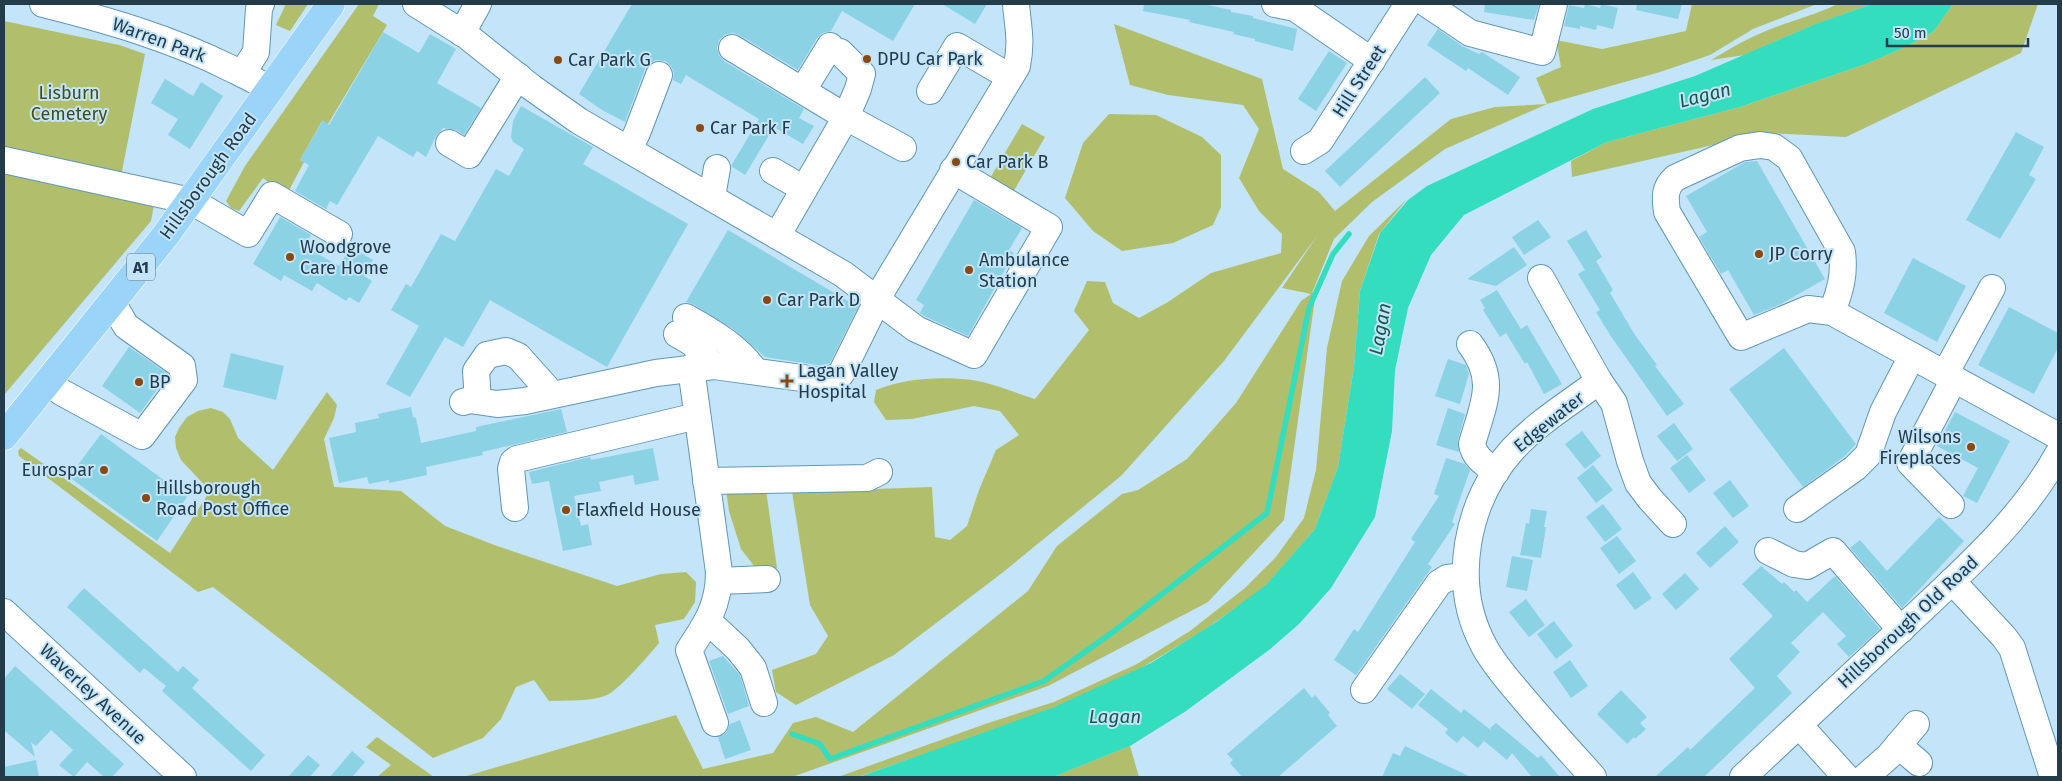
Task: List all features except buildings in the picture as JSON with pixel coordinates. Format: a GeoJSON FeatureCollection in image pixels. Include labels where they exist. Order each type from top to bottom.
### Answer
{"type":"FeatureCollection","features":[{"type":"Feature","properties":{"kind":"highway","name":"Hillsborough Road"},"geometry":{"type":"LineString","coordinates":[[4,436],[191,201],[331,4]]}},
{"type":"Feature","properties":{"kind":"street","name":"Warren Park"},"geometry":{"type":"LineString","coordinates":[[48,4],[158,36],[207,56],[270,90]]}},
{"type":"Feature","properties":{"kind":"street"},"geometry":{"type":"LineString","coordinates":[[242,74],[256,52],[261,4]]}},
{"type":"Feature","properties":{"kind":"street"},"geometry":{"type":"LineString","coordinates":[[416,4],[458,31],[579,120],[843,274],[916,329],[974,355],[1049,227],[953,170]]}},
{"type":"Feature","properties":{"kind":"street"},"geometry":{"type":"LineString","coordinates":[[458,31],[469,4]]}},
{"type":"Feature","properties":{"kind":"street"},"geometry":{"type":"LineString","coordinates":[[458,31],[478,4]]}},
{"type":"Feature","properties":{"kind":"street"},"geometry":{"type":"LineString","coordinates":[[680,330],[688,351],[755,371],[824,381],[841,374],[877,300],[953,170],[1017,66],[1020,32],[1016,4]]}},
{"type":"Feature","properties":{"kind":"street"},"geometry":{"type":"LineString","coordinates":[[1275,4],[1295,8],[1372,62]]}},
{"type":"Feature","properties":{"kind":"street","name":"Hill Street"},"geometry":{"type":"LineString","coordinates":[[1304,151],[1320,141],[1408,4]]}},
{"type":"Feature","properties":{"kind":"street"},"geometry":{"type":"LineString","coordinates":[[1426,4],[1470,33],[1542,52],[1554,4]]}},
{"type":"Feature","properties":{"kind":"street"},"geometry":{"type":"LineString","coordinates":[[930,91],[957,46],[1010,77]]}},
{"type":"Feature","properties":{"kind":"street"},"geometry":{"type":"LineString","coordinates":[[732,48],[846,117],[903,148]]}},
{"type":"Feature","properties":{"kind":"street"},"geometry":{"type":"LineString","coordinates":[[777,236],[846,117],[862,74],[835,49],[803,90]]}},
{"type":"Feature","properties":{"kind":"street"},"geometry":{"type":"LineString","coordinates":[[629,149],[659,75]]}},
{"type":"Feature","properties":{"kind":"street"},"geometry":{"type":"LineString","coordinates":[[449,143],[469,155],[518,76]]}},
{"type":"Feature","properties":{"kind":"street"},"geometry":{"type":"LineString","coordinates":[[1832,312],[1842,283],[1844,269],[1842,252],[1789,158],[1774,147],[1760,144],[1740,148],[1675,178],[1668,185],[1665,197],[1667,212],[1741,337],[1808,309],[1832,312],[2058,436]]}},
{"type":"Feature","properties":{"kind":"street"},"geometry":{"type":"LineString","coordinates":[[4,160],[191,201],[248,234],[272,195],[339,234]]}},
{"type":"Feature","properties":{"kind":"street"},"geometry":{"type":"LineString","coordinates":[[712,197],[717,168]]}},
{"type":"Feature","properties":{"kind":"street"},"geometry":{"type":"LineString","coordinates":[[773,171],[804,189]]}},
{"type":"Feature","properties":{"kind":"street","name":"Edgewater"},"geometry":{"type":"LineString","coordinates":[[1541,278],[1599,381],[1614,403],[1630,461],[1638,482],[1650,499],[1673,524]]}},
{"type":"Feature","properties":{"kind":"street"},"geometry":{"type":"LineString","coordinates":[[1951,505],[1910,463],[1992,288]]}},
{"type":"Feature","properties":{"kind":"street"},"geometry":{"type":"LineString","coordinates":[[48,382],[61,392],[142,436],[184,380],[182,366],[126,326],[112,302]]}},
{"type":"Feature","properties":{"kind":"street"},"geometry":{"type":"LineString","coordinates":[[1470,344],[1480,358],[1486,373],[1486,395],[1472,444],[1473,452],[1496,472]]}},
{"type":"Feature","properties":{"kind":"street"},"geometry":{"type":"LineString","coordinates":[[552,394],[518,356],[506,351],[487,355],[476,371],[471,402],[498,404],[552,394],[656,373],[708,358]]}},
{"type":"Feature","properties":{"kind":"street"},"geometry":{"type":"LineString","coordinates":[[1797,510],[1856,468],[1868,455],[1883,412],[1912,356]]}},
{"type":"Feature","properties":{"kind":"street"},"geometry":{"type":"LineString","coordinates":[[708,358],[704,430],[706,481],[719,581],[717,599],[708,621],[689,650],[714,723]]}},
{"type":"Feature","properties":{"kind":"street","name":"Edgewater"},"geometry":{"type":"LineString","coordinates":[[1593,777],[1531,708],[1503,674],[1484,646],[1474,620],[1466,576],[1471,529],[1478,506],[1496,472],[1514,449],[1535,429],[1599,381]]}},
{"type":"Feature","properties":{"kind":"street"},"geometry":{"type":"LineString","coordinates":[[515,508],[511,468],[512,462],[517,459],[704,430]]}},
{"type":"Feature","properties":{"kind":"street","name":"Hillsborough Old Road"},"geometry":{"type":"LineString","coordinates":[[1743,777],[1982,553],[2027,502],[2044,479],[2058,454]]}},
{"type":"Feature","properties":{"kind":"street"},"geometry":{"type":"LineString","coordinates":[[706,481],[867,478],[879,472]]}},
{"type":"Feature","properties":{"kind":"street"},"geometry":{"type":"LineString","coordinates":[[1768,551],[1794,564],[1807,566],[1833,551],[1901,630]]}},
{"type":"Feature","properties":{"kind":"street"},"geometry":{"type":"LineString","coordinates":[[1364,690],[1439,583],[1447,578],[1466,576]]}},
{"type":"Feature","properties":{"kind":"street"},"geometry":{"type":"LineString","coordinates":[[719,581],[767,579]]}},
{"type":"Feature","properties":{"kind":"street"},"geometry":{"type":"LineString","coordinates":[[1952,581],[2004,636],[2012,648],[2053,777]]}},
{"type":"Feature","properties":{"kind":"street","name":"Waverley Avenue"},"geometry":{"type":"LineString","coordinates":[[4,612],[183,777]]}},
{"type":"Feature","properties":{"kind":"street"},"geometry":{"type":"LineString","coordinates":[[708,621],[738,648],[753,668],[764,703]]}},
{"type":"Feature","properties":{"kind":"street"},"geometry":{"type":"LineString","coordinates":[[1865,777],[1876,769],[1916,724]]}},
{"type":"Feature","properties":{"kind":"street"},"geometry":{"type":"LineString","coordinates":[[1799,725],[1846,777]]}},
{"type":"Feature","properties":{"kind":"street"},"geometry":{"type":"LineString","coordinates":[[1898,745],[1919,763]]}},
{"type":"Feature","properties":{"kind":"green space"},"geometry":{"type":"Polygon","coordinates":[[[283,4],[308,4],[290,31],[276,25],[285,6],[283,4]]]}},
{"type":"Feature","properties":{"kind":"green space"},"geometry":{"type":"Polygon","coordinates":[[[359,4],[379,4],[373,16],[387,25],[328,124],[322,121],[300,160],[304,162],[286,196],[263,178],[239,211],[231,208],[226,201],[245,166],[359,4]]]}},
{"type":"Feature","properties":{"kind":"green space"},"geometry":{"type":"Polygon","coordinates":[[[1692,4],[1817,4],[1753,29],[1710,55],[1660,72],[1547,104],[1536,78],[1561,67],[1556,40],[1602,49],[1686,31],[1692,4]]]}},
{"type":"Feature","properties":{"kind":"green space"},"geometry":{"type":"Polygon","coordinates":[[[1838,4],[1872,4],[1811,26],[1745,55],[1711,60],[1759,34],[1838,4]]]}},
{"type":"Feature","properties":{"kind":"green space"},"geometry":{"type":"Polygon","coordinates":[[[1953,4],[2038,4],[2021,53],[1846,137],[1766,133],[1572,177],[1571,161],[1607,142],[1740,107],[1866,64],[1903,48],[1933,32],[1953,4]]]}},
{"type":"Feature","properties":{"kind":"green space","name":"Lisburn Cemetery"},"geometry":{"type":"Polygon","coordinates":[[[4,21],[119,45],[145,54],[121,176],[158,183],[151,221],[4,395],[4,21]]]}},
{"type":"Feature","properties":{"kind":"green space"},"geometry":{"type":"Polygon","coordinates":[[[1114,24],[1262,79],[1283,169],[1319,192],[1335,211],[1451,119],[1495,107],[1547,104],[1445,149],[1372,202],[1334,239],[1312,293],[1316,291],[1284,520],[1208,602],[1048,686],[792,777],[463,777],[676,715],[703,769],[773,753],[793,723],[816,717],[853,732],[1028,591],[1057,546],[1122,494],[1138,490],[1187,459],[1236,403],[1301,301],[1311,294],[1282,288],[1317,236],[1224,361],[1121,476],[1002,573],[894,655],[796,705],[776,692],[772,670],[816,654],[828,636],[810,605],[792,492],[932,487],[935,537],[950,540],[967,526],[979,490],[996,450],[1019,435],[1000,411],[974,406],[912,419],[886,420],[874,402],[876,390],[899,383],[923,379],[960,379],[988,383],[1035,399],[1089,330],[1074,311],[1087,281],[1105,282],[1113,303],[1139,318],[1168,302],[1211,273],[1281,253],[1282,234],[1259,211],[1239,178],[1259,129],[1243,105],[1168,95],[1130,85],[1114,24]]]}},
{"type":"Feature","properties":{"kind":"green space"},"geometry":{"type":"Polygon","coordinates":[[[1109,114],[1156,115],[1202,137],[1221,155],[1221,207],[1213,225],[1173,243],[1122,251],[1093,231],[1065,198],[1083,143],[1109,114]]]}},
{"type":"Feature","properties":{"kind":"green space"},"geometry":{"type":"Polygon","coordinates":[[[1022,124],[1045,137],[1012,194],[989,180],[1022,124]]]}},
{"type":"Feature","properties":{"kind":"green space"},"geometry":{"type":"Polygon","coordinates":[[[1407,199],[1379,234],[1360,291],[1354,367],[1338,467],[1315,529],[1264,588],[1201,632],[1116,683],[1014,723],[858,777],[838,777],[988,723],[1054,702],[1137,664],[1190,631],[1245,588],[1276,557],[1304,518],[1316,470],[1327,348],[1342,281],[1369,236],[1407,199]]]}},
{"type":"Feature","properties":{"kind":"green space"},"geometry":{"type":"Polygon","coordinates":[[[327,392],[337,405],[334,418],[324,439],[334,487],[401,491],[445,526],[497,546],[617,586],[661,574],[686,572],[696,582],[695,602],[684,619],[655,625],[659,643],[626,679],[607,695],[586,700],[549,701],[534,680],[516,687],[501,719],[483,738],[433,758],[213,587],[198,592],[19,456],[18,451],[21,448],[170,553],[210,491],[181,460],[176,448],[175,437],[187,417],[198,411],[211,408],[223,412],[230,419],[238,438],[273,470],[327,392]]]}},
{"type":"Feature","properties":{"kind":"green space"},"geometry":{"type":"Polygon","coordinates":[[[726,490],[766,490],[777,568],[758,571],[741,549],[729,511],[726,490]]]}},
{"type":"Feature","properties":{"kind":"green space"},"geometry":{"type":"Polygon","coordinates":[[[377,737],[434,777],[377,777],[391,765],[366,747],[377,737]]]}},
{"type":"Feature","properties":{"kind":"green space"},"geometry":{"type":"Polygon","coordinates":[[[1130,746],[1139,777],[1053,777],[1130,746]]]}},
{"type":"Feature","properties":{"kind":"water","name":"Lagan"},"geometry":{"type":"Polygon","coordinates":[[[1872,4],[1953,4],[1933,32],[1903,48],[1866,64],[1740,107],[1607,142],[1464,215],[1431,255],[1408,308],[1395,370],[1392,431],[1375,517],[1331,588],[1299,624],[1269,650],[1186,711],[1130,746],[1053,777],[859,777],[1052,708],[1151,663],[1216,622],[1266,585],[1315,529],[1338,467],[1354,367],[1360,291],[1380,233],[1408,200],[1427,186],[1593,109],[1695,76],[1813,25],[1872,4]]]}},
{"type":"Feature","properties":{"kind":"waterway"},"geometry":{"type":"LineString","coordinates":[[792,734],[820,744],[830,759],[1044,681],[1113,632],[1267,513],[1309,308],[1333,254],[1349,234]]}},
{"type":"Feature","properties":{"kind":"place","name":"DPU Car Park"},"geometry":{"type":"Point","coordinates":[867,59]}},
{"type":"Feature","properties":{"kind":"place","name":"Car Park G"},"geometry":{"type":"Point","coordinates":[558,60]}},
{"type":"Feature","properties":{"kind":"place","name":"Car Park F"},"geometry":{"type":"Point","coordinates":[700,128]}},
{"type":"Feature","properties":{"kind":"place","name":"Car Park B"},"geometry":{"type":"Point","coordinates":[956,162]}},
{"type":"Feature","properties":{"kind":"place","name":"JP Corry"},"geometry":{"type":"Point","coordinates":[1759,254]}},
{"type":"Feature","properties":{"kind":"place","name":"Woodgrove Care Home"},"geometry":{"type":"Point","coordinates":[290,257]}},
{"type":"Feature","properties":{"kind":"place","name":"Ambulance Station"},"geometry":{"type":"Point","coordinates":[969,270]}},
{"type":"Feature","properties":{"kind":"place","name":"Car Park D"},"geometry":{"type":"Point","coordinates":[767,300]}},
{"type":"Feature","properties":{"kind":"place","name":"Lagan Valley Hospital"},"geometry":{"type":"Point","coordinates":[787,381]}},
{"type":"Feature","properties":{"kind":"place","name":"BP"},"geometry":{"type":"Point","coordinates":[139,382]}},
{"type":"Feature","properties":{"kind":"place","name":"Wilsons Fireplaces"},"geometry":{"type":"Point","coordinates":[1971,447]}},
{"type":"Feature","properties":{"kind":"place","name":"Eurospar"},"geometry":{"type":"Point","coordinates":[104,470]}},
{"type":"Feature","properties":{"kind":"place","name":"Hillsborough Road Post Office"},"geometry":{"type":"Point","coordinates":[146,498]}},
{"type":"Feature","properties":{"kind":"place","name":"Flaxfield House"},"geometry":{"type":"Point","coordinates":[566,510]}}]}
